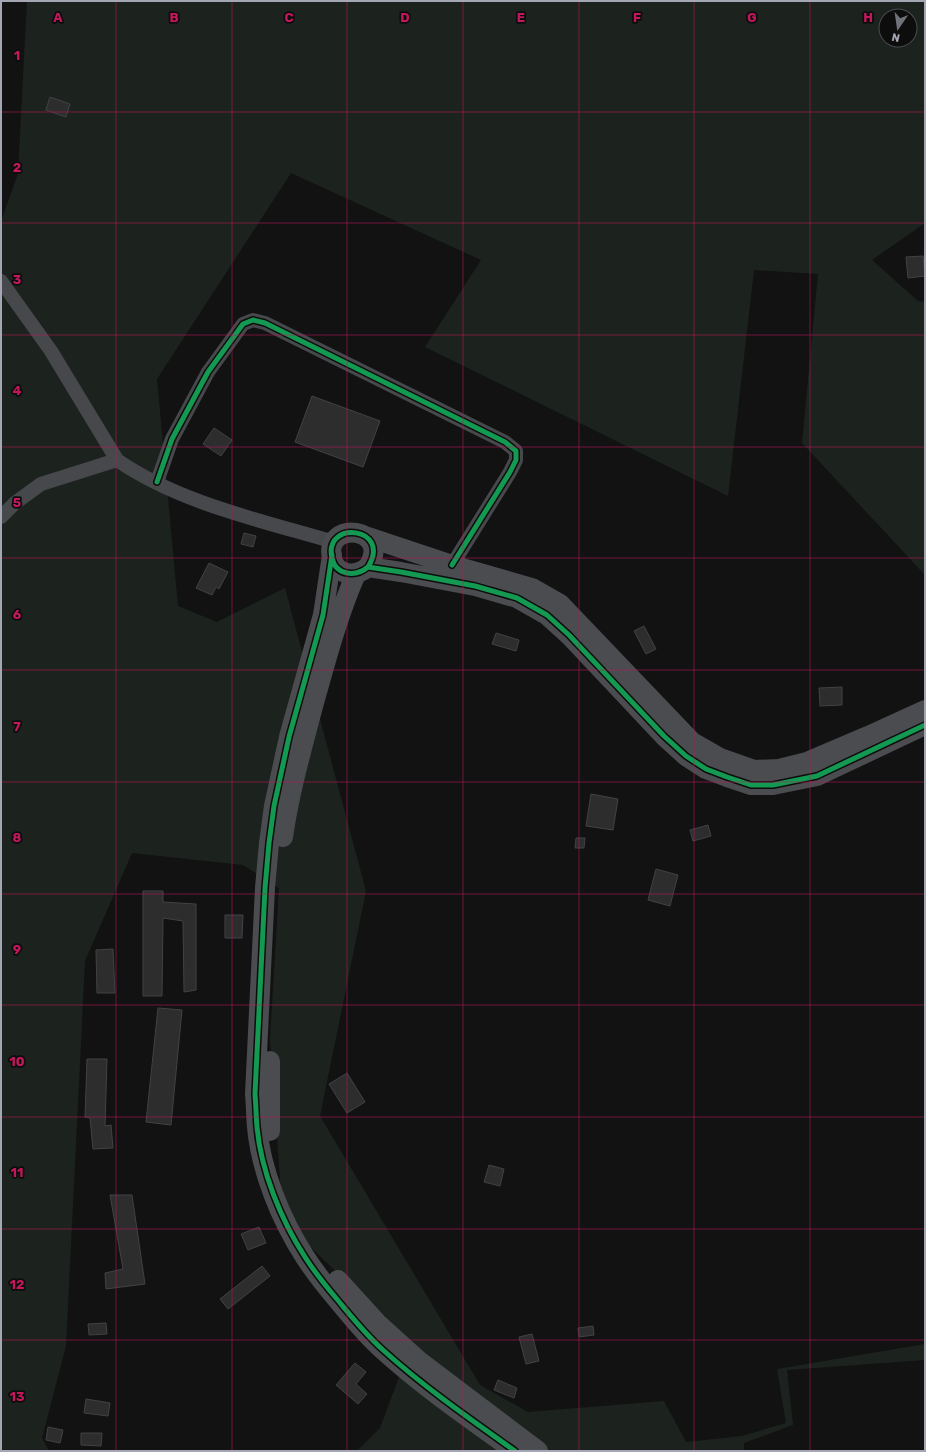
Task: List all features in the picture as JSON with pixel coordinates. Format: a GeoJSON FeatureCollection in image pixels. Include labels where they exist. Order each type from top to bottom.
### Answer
{"type":"FeatureCollection","features":[{"type":"Feature","properties":{"kind":"street"},"geometry":{"type":"LineString","coordinates":[[1,281],[51,351],[117,460],[134,472],[208,505],[333,549]]}},
{"type":"Feature","properties":{"kind":"street"},"geometry":{"type":"LineString","coordinates":[[157,482],[172,439],[208,372],[243,324],[253,320],[265,323],[505,442],[516,451],[516,460],[510,472],[452,565]]}},
{"type":"Feature","properties":{"kind":"street"},"geometry":{"type":"LineString","coordinates":[[1,517],[15,503],[41,484],[117,460]]}},
{"type":"Feature","properties":{"kind":"street"},"geometry":{"type":"LineString","coordinates":[[515,1451],[431,1389],[383,1350],[360,1328],[305,1257],[289,1231],[274,1196],[262,1157],[257,1128],[256,1094],[264,896],[269,843],[274,806],[289,737],[323,615],[333,549],[339,537],[345,533],[358,533],[452,565],[532,588],[560,604],[692,742],[720,758],[754,770],[779,769],[807,762],[925,710]]}},
{"type":"Feature","properties":{"kind":"street"},"geometry":{"type":"LineString","coordinates":[[365,536],[370,541],[374,554],[372,561],[362,570],[349,591],[332,637],[296,770],[279,867],[270,1078],[270,1131],[274,1157],[287,1196],[304,1232],[325,1265],[344,1288],[378,1324],[419,1361],[538,1451]]}},
{"type":"Feature","properties":{"kind":"street"},"geometry":{"type":"LineString","coordinates":[[333,549],[333,562],[343,572],[362,570],[401,572],[475,586],[517,598],[547,615],[569,635],[664,736],[686,756],[706,769],[751,785],[773,786],[816,776],[925,725]]}},
{"type":"Feature","properties":{"kind":"shaded area"},"geometry":{"type":"Polygon","coordinates":[[[27,1],[925,1],[925,223],[872,260],[918,301],[925,302],[925,575],[802,443],[818,274],[754,270],[728,496],[425,347],[481,260],[291,173],[157,379],[178,606],[217,622],[285,588],[366,891],[320,1116],[480,1385],[528,1412],[664,1401],[686,1442],[742,1436],[786,1423],[777,1369],[925,1344],[925,1360],[787,1370],[793,1425],[744,1443],[744,1451],[357,1451],[380,1428],[411,1345],[283,1220],[270,1039],[279,888],[243,865],[132,853],[85,961],[66,1346],[42,1438],[49,1451],[1,1451],[1,221],[18,174],[27,1]]]}},
{"type":"Feature","properties":{"kind":"building"},"geometry":{"type":"Polygon","coordinates":[[[50,97],[70,104],[66,117],[46,110],[50,97]]]}},
{"type":"Feature","properties":{"kind":"building"},"geometry":{"type":"Polygon","coordinates":[[[923,256],[925,276],[908,278],[906,257],[923,256]]]}},
{"type":"Feature","properties":{"kind":"building"},"geometry":{"type":"Polygon","coordinates":[[[312,396],[380,421],[363,467],[295,442],[312,396]]]}},
{"type":"Feature","properties":{"kind":"building"},"geometry":{"type":"Polygon","coordinates":[[[214,428],[232,440],[221,456],[203,444],[214,428]]]}},
{"type":"Feature","properties":{"kind":"building"},"geometry":{"type":"Polygon","coordinates":[[[244,533],[256,536],[253,547],[241,544],[244,533]]]}},
{"type":"Feature","properties":{"kind":"building"},"geometry":{"type":"Polygon","coordinates":[[[209,563],[228,572],[219,589],[216,587],[212,595],[196,588],[209,563]]]}},
{"type":"Feature","properties":{"kind":"building"},"geometry":{"type":"Polygon","coordinates":[[[644,626],[656,649],[646,654],[634,631],[644,626]]]}},
{"type":"Feature","properties":{"kind":"building"},"geometry":{"type":"Polygon","coordinates":[[[496,633],[519,640],[516,651],[492,644],[496,633]]]}},
{"type":"Feature","properties":{"kind":"building"},"geometry":{"type":"Polygon","coordinates":[[[842,687],[842,705],[820,706],[819,688],[842,687]]]}},
{"type":"Feature","properties":{"kind":"building"},"geometry":{"type":"Polygon","coordinates":[[[591,794],[618,799],[613,830],[586,826],[591,794]]]}},
{"type":"Feature","properties":{"kind":"building"},"geometry":{"type":"Polygon","coordinates":[[[708,825],[711,836],[693,841],[690,830],[708,825]]]}},
{"type":"Feature","properties":{"kind":"building"},"geometry":{"type":"Polygon","coordinates":[[[576,838],[585,838],[584,848],[575,848],[576,838]]]}},
{"type":"Feature","properties":{"kind":"building"},"geometry":{"type":"Polygon","coordinates":[[[656,869],[678,875],[670,906],[648,900],[656,869]]]}},
{"type":"Feature","properties":{"kind":"building"},"geometry":{"type":"Polygon","coordinates":[[[143,891],[163,891],[163,902],[196,904],[196,990],[184,992],[183,921],[163,918],[162,996],[143,996],[143,891]]]}},
{"type":"Feature","properties":{"kind":"building"},"geometry":{"type":"Polygon","coordinates":[[[225,915],[243,915],[242,938],[225,938],[225,915]]]}},
{"type":"Feature","properties":{"kind":"building"},"geometry":{"type":"Polygon","coordinates":[[[113,949],[115,993],[97,993],[96,950],[113,949]]]}},
{"type":"Feature","properties":{"kind":"building"},"geometry":{"type":"Polygon","coordinates":[[[158,1008],[182,1010],[171,1125],[146,1122],[158,1008]]]}},
{"type":"Feature","properties":{"kind":"building"},"geometry":{"type":"Polygon","coordinates":[[[87,1059],[107,1059],[105,1126],[111,1125],[113,1148],[93,1149],[90,1118],[85,1117],[87,1059]]]}},
{"type":"Feature","properties":{"kind":"building"},"geometry":{"type":"Polygon","coordinates":[[[347,1073],[365,1102],[347,1113],[329,1084],[347,1073]]]}},
{"type":"Feature","properties":{"kind":"building"},"geometry":{"type":"Polygon","coordinates":[[[489,1165],[504,1169],[500,1186],[484,1182],[489,1165]]]}},
{"type":"Feature","properties":{"kind":"building"},"geometry":{"type":"Polygon","coordinates":[[[110,1195],[132,1195],[145,1284],[106,1289],[105,1273],[123,1269],[110,1195]]]}},
{"type":"Feature","properties":{"kind":"building"},"geometry":{"type":"Polygon","coordinates":[[[259,1227],[266,1243],[248,1250],[241,1234],[259,1227]]]}},
{"type":"Feature","properties":{"kind":"building"},"geometry":{"type":"Polygon","coordinates":[[[262,1266],[270,1276],[228,1309],[220,1299],[262,1266]]]}},
{"type":"Feature","properties":{"kind":"building"},"geometry":{"type":"Polygon","coordinates":[[[106,1323],[107,1334],[89,1335],[88,1324],[106,1323]]]}},
{"type":"Feature","properties":{"kind":"building"},"geometry":{"type":"Polygon","coordinates":[[[593,1326],[594,1335],[579,1337],[578,1328],[593,1326]]]}},
{"type":"Feature","properties":{"kind":"building"},"geometry":{"type":"Polygon","coordinates":[[[532,1334],[539,1361],[526,1364],[519,1337],[532,1334]]]}},
{"type":"Feature","properties":{"kind":"building"},"geometry":{"type":"Polygon","coordinates":[[[355,1363],[366,1372],[356,1384],[367,1394],[358,1404],[336,1385],[355,1363]]]}},
{"type":"Feature","properties":{"kind":"building"},"geometry":{"type":"Polygon","coordinates":[[[498,1380],[517,1388],[514,1398],[494,1390],[498,1380]]]}},
{"type":"Feature","properties":{"kind":"building"},"geometry":{"type":"Polygon","coordinates":[[[86,1399],[110,1403],[108,1416],[84,1413],[86,1399]]]}},
{"type":"Feature","properties":{"kind":"building"},"geometry":{"type":"Polygon","coordinates":[[[48,1427],[63,1430],[60,1443],[46,1440],[48,1427]]]}},
{"type":"Feature","properties":{"kind":"building"},"geometry":{"type":"Polygon","coordinates":[[[81,1433],[102,1433],[101,1446],[81,1445],[81,1433]]]}},
{"type":"Feature","properties":{"kind":"cycle path"},"geometry":{"type":"LineString","coordinates":[[157,482],[172,439],[208,372],[243,324],[253,320],[265,323],[505,442],[516,451],[516,460],[510,472],[452,565]]}},
{"type":"Feature","properties":{"kind":"cycle path"},"geometry":{"type":"LineString","coordinates":[[368,567],[373,554],[372,543],[365,536],[356,533],[346,533],[337,537],[332,546],[332,558],[334,564],[342,571],[347,573],[358,572],[368,567],[475,586],[517,598],[547,615],[569,635],[664,736],[686,756],[706,769],[751,785],[773,785],[817,776],[925,725]]}},
{"type":"Feature","properties":{"kind":"cycle path"},"geometry":{"type":"LineString","coordinates":[[332,555],[323,615],[289,737],[274,806],[269,843],[265,888],[255,1094],[259,1144],[274,1195],[280,1211],[296,1243],[324,1283],[358,1325],[383,1350],[415,1377],[515,1451]]}}]}
